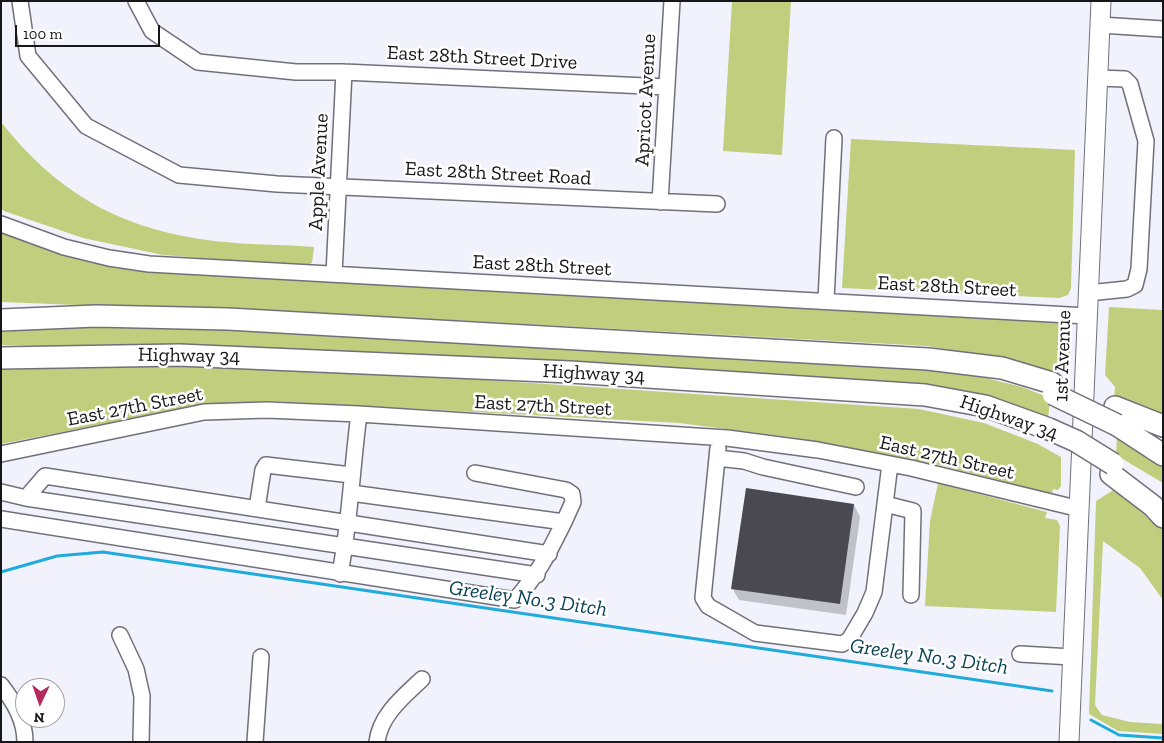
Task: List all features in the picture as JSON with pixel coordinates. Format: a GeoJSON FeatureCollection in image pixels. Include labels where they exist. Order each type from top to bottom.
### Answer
{"type":"FeatureCollection","features":[{"type":"Feature","properties":{"kind":"highway","name":"Highway 34"},"geometry":{"type":"LineString","coordinates":[[1,320],[96,316],[228,319],[928,359],[1002,368],[1116,416],[1163,426]]}},
{"type":"Feature","properties":{"kind":"highway","name":"Highway 34"},"geometry":{"type":"LineString","coordinates":[[1,358],[189,355],[570,372],[904,394],[948,403],[1049,434],[1076,452],[1112,469]]}},
{"type":"Feature","properties":{"kind":"highway"},"geometry":{"type":"LineString","coordinates":[[1116,416],[1163,455]]}},
{"type":"Feature","properties":{"kind":"highway"},"geometry":{"type":"LineString","coordinates":[[1112,469],[1163,495]]}},
{"type":"Feature","properties":{"kind":"highway"},"geometry":{"type":"LineString","coordinates":[[1112,469],[1163,516]]}},
{"type":"Feature","properties":{"kind":"main road","name":"1st Avenue"},"geometry":{"type":"LineString","coordinates":[[1069,742],[1101,1]]}},
{"type":"Feature","properties":{"kind":"street","name":"East 28th Street Road"},"geometry":{"type":"LineString","coordinates":[[20,1],[28,56],[86,126],[178,175],[277,184],[717,204]]}},
{"type":"Feature","properties":{"kind":"street","name":"East 28th Street Drive"},"geometry":{"type":"LineString","coordinates":[[136,1],[152,31],[198,62],[296,72],[344,72],[667,87]]}},
{"type":"Feature","properties":{"kind":"street","name":"Apricot Avenue"},"geometry":{"type":"LineString","coordinates":[[660,202],[672,1]]}},
{"type":"Feature","properties":{"kind":"street"},"geometry":{"type":"LineString","coordinates":[[1100,25],[1163,29]]}},
{"type":"Feature","properties":{"kind":"street","name":"Apple Avenue"},"geometry":{"type":"LineString","coordinates":[[334,274],[344,72]]}},
{"type":"Feature","properties":{"kind":"street"},"geometry":{"type":"LineString","coordinates":[[1088,293],[1128,289],[1135,285],[1138,270],[1146,140],[1130,84],[1125,79],[1098,78]]}},
{"type":"Feature","properties":{"kind":"street"},"geometry":{"type":"LineString","coordinates":[[826,300],[834,138]]}},
{"type":"Feature","properties":{"kind":"street","name":"East 28th Street"},"geometry":{"type":"LineString","coordinates":[[1,224],[64,247],[109,258],[150,264],[826,300],[1087,316]]}},
{"type":"Feature","properties":{"kind":"street","name":"East 27th Street"},"geometry":{"type":"LineString","coordinates":[[1,454],[204,412],[267,410],[359,414],[719,437],[818,450],[890,464],[1080,509]]}},
{"type":"Feature","properties":{"kind":"street"},"geometry":{"type":"LineString","coordinates":[[340,574],[346,544],[351,475],[359,414]]}},
{"type":"Feature","properties":{"kind":"street"},"geometry":{"type":"LineString","coordinates":[[719,437],[703,598],[708,606],[755,633],[842,644],[849,640],[865,613],[874,592],[890,464]]}},
{"type":"Feature","properties":{"kind":"street"},"geometry":{"type":"LineString","coordinates":[[717,458],[744,461],[763,468],[856,487]]}},
{"type":"Feature","properties":{"kind":"street"},"geometry":{"type":"LineString","coordinates":[[257,508],[262,473],[266,465],[351,475]]}},
{"type":"Feature","properties":{"kind":"street"},"geometry":{"type":"LineString","coordinates":[[1,519],[340,574],[515,600],[537,575],[550,554],[573,502],[572,494],[566,490],[475,473]]}},
{"type":"Feature","properties":{"kind":"street"},"geometry":{"type":"LineString","coordinates":[[26,498],[45,476],[550,554]]}},
{"type":"Feature","properties":{"kind":"street"},"geometry":{"type":"LineString","coordinates":[[1,492],[26,498],[346,544],[537,575]]}},
{"type":"Feature","properties":{"kind":"street"},"geometry":{"type":"LineString","coordinates":[[351,493],[564,522]]}},
{"type":"Feature","properties":{"kind":"street"},"geometry":{"type":"LineString","coordinates":[[885,504],[914,511],[911,595]]}},
{"type":"Feature","properties":{"kind":"street"},"geometry":{"type":"LineString","coordinates":[[120,635],[136,669],[142,696],[141,742]]}},
{"type":"Feature","properties":{"kind":"street"},"geometry":{"type":"LineString","coordinates":[[1020,654],[1072,657]]}},
{"type":"Feature","properties":{"kind":"street"},"geometry":{"type":"LineString","coordinates":[[255,742],[261,657]]}},
{"type":"Feature","properties":{"kind":"street"},"geometry":{"type":"LineString","coordinates":[[376,742],[383,723],[396,704],[422,679]]}},
{"type":"Feature","properties":{"kind":"street"},"geometry":{"type":"LineString","coordinates":[[1,685],[14,701],[25,730],[25,742]]}},
{"type":"Feature","properties":{"kind":"green space"},"geometry":{"type":"Polygon","coordinates":[[[732,1],[791,1],[782,155],[723,151],[732,1]]]}},
{"type":"Feature","properties":{"kind":"green space"},"geometry":{"type":"Polygon","coordinates":[[[1,122],[42,167],[88,201],[113,214],[140,225],[200,239],[314,247],[312,263],[305,266],[163,255],[83,238],[4,211],[1,208],[1,122]]]}},
{"type":"Feature","properties":{"kind":"green space"},"geometry":{"type":"Polygon","coordinates":[[[851,139],[1075,150],[1071,288],[1068,295],[1059,298],[842,288],[851,139]]]}},
{"type":"Feature","properties":{"kind":"green space"},"geometry":{"type":"Polygon","coordinates":[[[1,230],[82,256],[1063,323],[1069,330],[1070,356],[1051,374],[1002,359],[927,346],[452,320],[1,302],[1,230]]]}},
{"type":"Feature","properties":{"kind":"green space"},"geometry":{"type":"Polygon","coordinates":[[[1109,307],[1163,310],[1163,417],[1114,399],[1115,387],[1105,375],[1109,307]]]}},
{"type":"Feature","properties":{"kind":"green space"},"geometry":{"type":"Polygon","coordinates":[[[101,325],[230,326],[853,360],[970,374],[1022,387],[1050,398],[1048,420],[1019,408],[85,347],[1,345],[1,332],[101,325]]]}},
{"type":"Feature","properties":{"kind":"green space"},"geometry":{"type":"Polygon","coordinates":[[[181,366],[412,375],[919,409],[984,423],[1038,444],[1061,457],[1061,486],[1058,490],[1053,489],[1052,494],[939,465],[797,438],[679,423],[271,401],[196,406],[1,444],[1,370],[181,366]]]}},
{"type":"Feature","properties":{"kind":"green space"},"geometry":{"type":"Polygon","coordinates":[[[1117,436],[1163,464],[1163,483],[1116,455],[1117,436]]]}},
{"type":"Feature","properties":{"kind":"green space"},"geometry":{"type":"Polygon","coordinates":[[[938,483],[1047,512],[1045,518],[1057,520],[1060,526],[1056,612],[925,606],[930,521],[938,483]]]}},
{"type":"Feature","properties":{"kind":"green space"},"geometry":{"type":"Polygon","coordinates":[[[1115,489],[1147,511],[1163,529],[1163,600],[1140,568],[1103,541],[1095,705],[1102,715],[1130,722],[1163,724],[1163,734],[1118,731],[1089,714],[1096,501],[1115,489]]]}},
{"type":"Feature","properties":{"kind":"building"},"geometry":{"type":"Polygon","coordinates":[[[746,488],[854,504],[840,604],[731,589],[746,488]]]}},
{"type":"Feature","properties":{"kind":"waterway","name":"Greeley No.3 Ditch"},"geometry":{"type":"LineString","coordinates":[[1,572],[57,556],[103,552],[1052,691]]}},
{"type":"Feature","properties":{"kind":"waterway","name":"Greeley No.3 Ditch"},"geometry":{"type":"LineString","coordinates":[[1091,720],[1119,735],[1163,738]]}}]}
